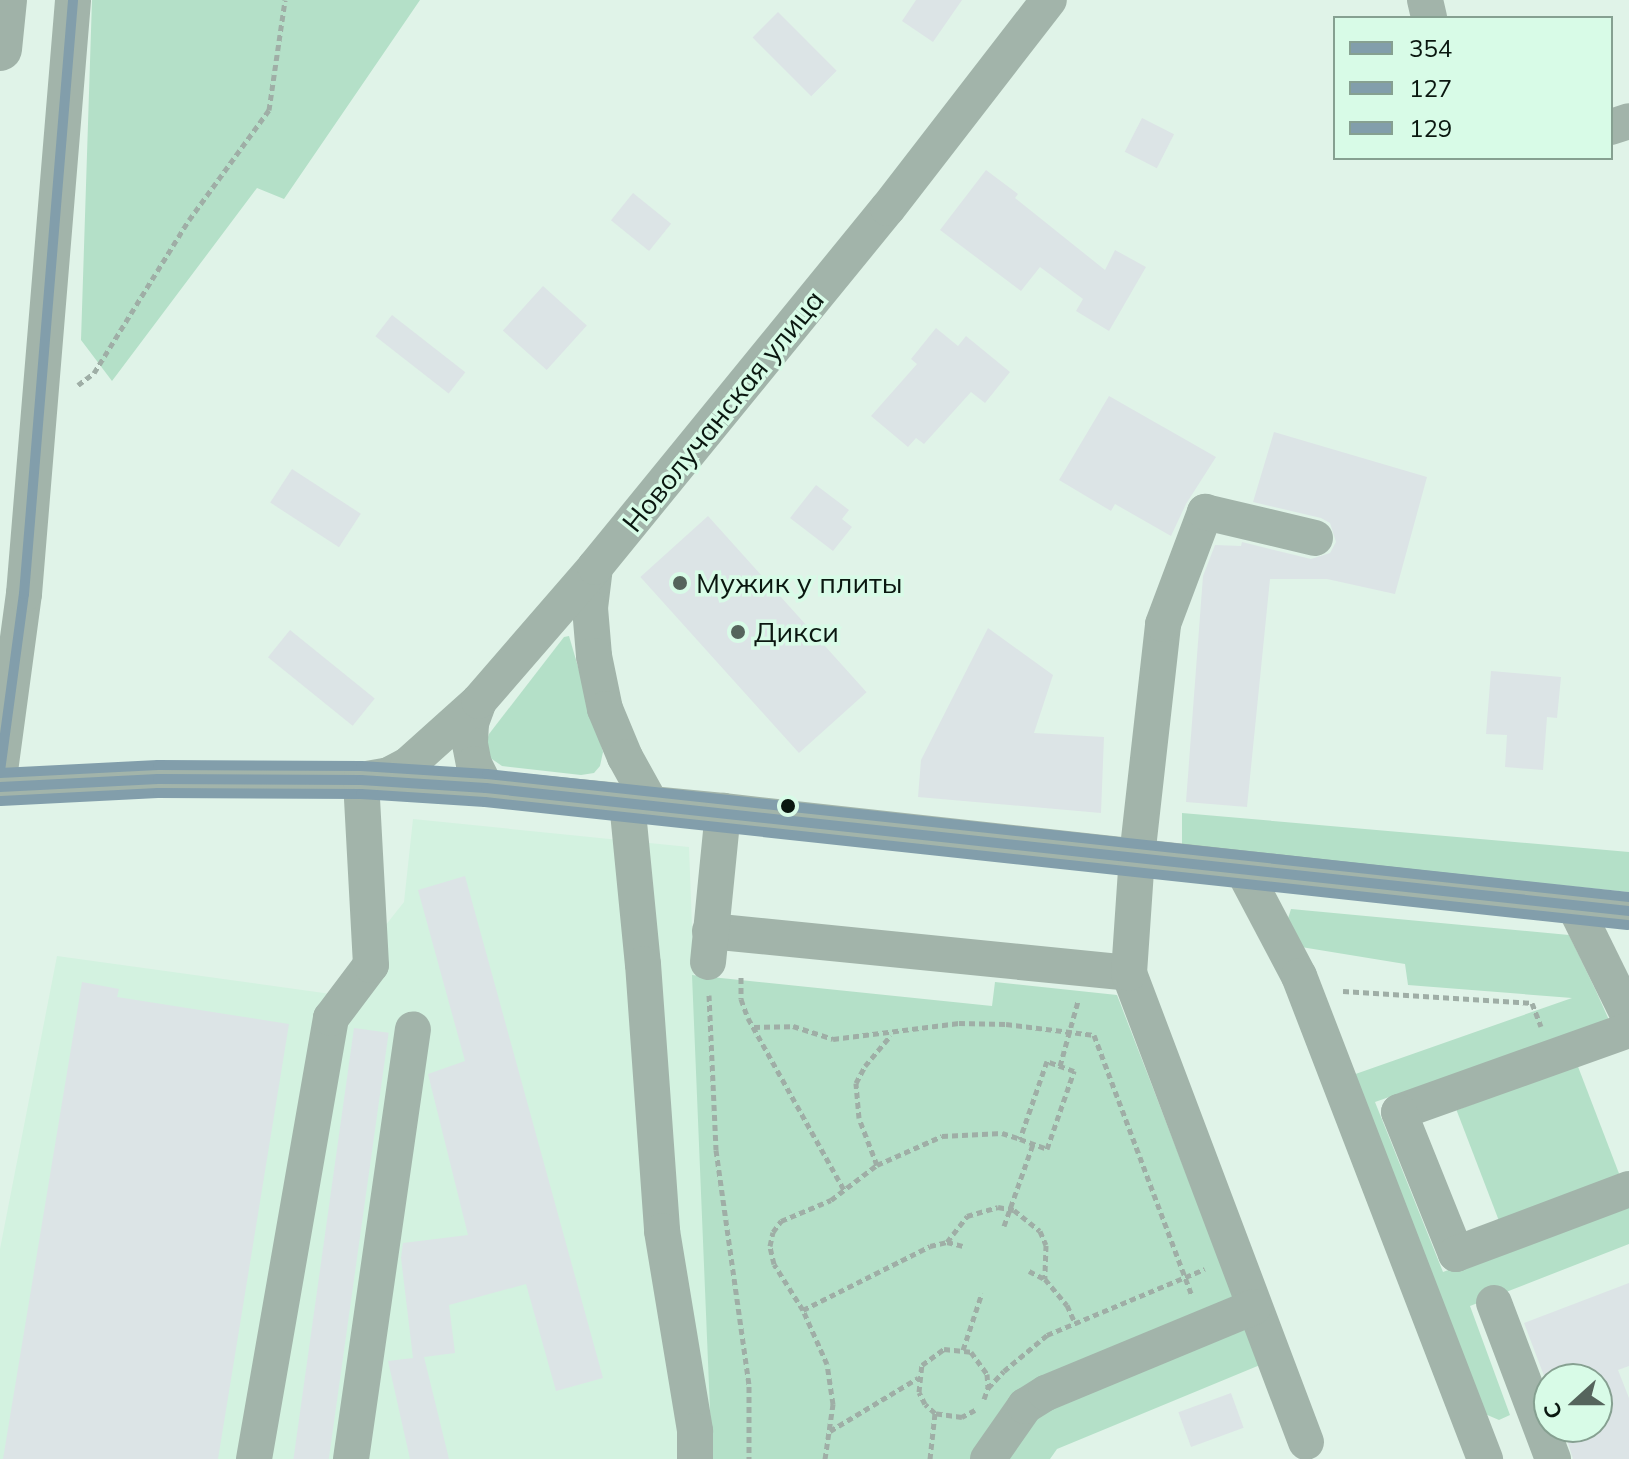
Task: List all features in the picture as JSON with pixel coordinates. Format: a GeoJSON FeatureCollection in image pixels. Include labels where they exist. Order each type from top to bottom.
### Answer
{"type":"FeatureCollection","features":[{"type":"Feature","properties":{"kind":"highway"},"geometry":{"type":"LineString","coordinates":[[0,49],[5,0]]}},
{"type":"Feature","properties":{"kind":"street"},"geometry":{"type":"LineString","coordinates":[[0,771],[24,594],[73,0]]}},
{"type":"Feature","properties":{"kind":"street","name":"Новолучанская улица"},"geometry":{"type":"LineString","coordinates":[[361,780],[389,775],[408,765],[479,701],[595,567],[888,208],[1049,0]]}},
{"type":"Feature","properties":{"kind":"street"},"geometry":{"type":"LineString","coordinates":[[1306,1442],[1129,973],[1137,857],[1163,624],[1205,512],[1315,538]]}},
{"type":"Feature","properties":{"kind":"street"},"geometry":{"type":"LineString","coordinates":[[595,567],[590,608],[594,656],[605,709],[625,757],[639,803],[643,964],[662,1231],[695,1431],[695,1459]]}},
{"type":"Feature","properties":{"kind":"street"},"geometry":{"type":"LineString","coordinates":[[479,701],[471,723],[470,744],[474,764],[486,788]]}},
{"type":"Feature","properties":{"kind":"street"},"geometry":{"type":"LineString","coordinates":[[0,787],[158,779],[361,780],[486,788],[723,811],[1629,911]]}},
{"type":"Feature","properties":{"kind":"street"},"geometry":{"type":"LineString","coordinates":[[254,1459],[331,1018],[371,965],[361,780]]}},
{"type":"Feature","properties":{"kind":"street"},"geometry":{"type":"LineString","coordinates":[[723,811],[709,946],[1129,973]]}},
{"type":"Feature","properties":{"kind":"street"},"geometry":{"type":"LineString","coordinates":[[1243,870],[1304,989],[1485,1459]]}},
{"type":"Feature","properties":{"kind":"street"},"geometry":{"type":"LineString","coordinates":[[1574,905],[1629,1017]]}},
{"type":"Feature","properties":{"kind":"street"},"geometry":{"type":"LineString","coordinates":[[351,1459],[413,1029]]}},
{"type":"Feature","properties":{"kind":"street"},"geometry":{"type":"LineString","coordinates":[[1629,1030],[1399,1112],[1456,1254],[1629,1189]]}},
{"type":"Feature","properties":{"kind":"street"},"geometry":{"type":"LineString","coordinates":[[1494,1303],[1553,1459]]}},
{"type":"Feature","properties":{"kind":"street"},"geometry":{"type":"LineString","coordinates":[[988,1459],[1025,1406],[1046,1393],[1254,1307]]}},
{"type":"Feature","properties":{"kind":"path"},"geometry":{"type":"LineString","coordinates":[[39,404],[63,397],[94,373],[189,220],[269,110],[285,0]]}},
{"type":"Feature","properties":{"kind":"path"},"geometry":{"type":"LineString","coordinates":[[709,946],[716,1150],[749,1386],[749,1459]]}},
{"type":"Feature","properties":{"kind":"path"},"geometry":{"type":"LineString","coordinates":[[741,977],[741,999],[754,1027],[844,1190]]}},
{"type":"Feature","properties":{"kind":"path"},"geometry":{"type":"LineString","coordinates":[[1304,989],[1532,1003],[1552,1057]]}},
{"type":"Feature","properties":{"kind":"path"},"geometry":{"type":"LineString","coordinates":[[754,1027],[773,1024],[793,1026],[833,1039],[892,1034],[959,1023],[1006,1024],[1094,1035],[1204,1328]]}},
{"type":"Feature","properties":{"kind":"path"},"geometry":{"type":"LineString","coordinates":[[877,1165],[859,1118],[856,1083],[865,1066],[892,1034]]}},
{"type":"Feature","properties":{"kind":"path"},"geometry":{"type":"LineString","coordinates":[[1060,1066],[1069,1041]]}},
{"type":"Feature","properties":{"kind":"path"},"geometry":{"type":"LineString","coordinates":[[825,1459],[833,1404],[827,1364],[803,1310],[774,1264],[770,1246],[773,1232],[781,1221],[831,1200],[877,1165],[942,1136],[1002,1133],[1047,1149],[1074,1071],[1047,1061],[1020,1139]]}},
{"type":"Feature","properties":{"kind":"path"},"geometry":{"type":"LineString","coordinates":[[1004,1226],[1033,1144]]}},
{"type":"Feature","properties":{"kind":"path"},"geometry":{"type":"LineString","coordinates":[[947,1242],[967,1216],[982,1210],[1010,1210],[1028,1219],[1040,1231],[1047,1253],[1045,1279]]}},
{"type":"Feature","properties":{"kind":"path"},"geometry":{"type":"LineString","coordinates":[[803,1310],[930,1246],[947,1242],[963,1246]]}},
{"type":"Feature","properties":{"kind":"path"},"geometry":{"type":"LineString","coordinates":[[988,1388],[981,1362],[963,1350],[944,1349],[932,1355],[922,1365],[918,1378],[925,1404],[935,1413],[948,1418],[974,1411],[988,1388],[1023,1353],[1047,1335],[1074,1321],[1235,1257]]}},
{"type":"Feature","properties":{"kind":"path"},"geometry":{"type":"LineString","coordinates":[[1029,1271],[1045,1279],[1067,1305],[1074,1321]]}},
{"type":"Feature","properties":{"kind":"path"},"geometry":{"type":"LineString","coordinates":[[963,1350],[982,1293]]}},
{"type":"Feature","properties":{"kind":"path"},"geometry":{"type":"LineString","coordinates":[[830,1432],[918,1378]]}},
{"type":"Feature","properties":{"kind":"path"},"geometry":{"type":"LineString","coordinates":[[930,1459],[935,1413]]}},
{"type":"Feature","properties":{"kind":"shaded area"},"geometry":{"type":"Polygon","coordinates":[[[92,0],[420,0],[284,199],[257,188],[112,381],[81,340],[92,0]]]}},
{"type":"Feature","properties":{"kind":"shaded area"},"geometry":{"type":"Polygon","coordinates":[[[569,636],[603,752],[600,766],[594,773],[581,775],[502,766],[489,757],[485,746],[489,734],[564,637],[569,636]]]}},
{"type":"Feature","properties":{"kind":"shaded area"},"geometry":{"type":"Polygon","coordinates":[[[1182,813],[1629,852],[1629,892],[1182,847],[1182,813]]]}},
{"type":"Feature","properties":{"kind":"shaded area"},"geometry":{"type":"Polygon","coordinates":[[[413,819],[689,847],[712,1459],[0,1459],[0,1249],[57,956],[331,994],[404,902],[413,819]]]}},
{"type":"Feature","properties":{"kind":"shaded area"},"geometry":{"type":"Polygon","coordinates":[[[1291,909],[1569,935],[1609,1020],[1375,1102],[1443,1272],[1629,1203],[1629,1244],[1470,1306],[1510,1415],[1499,1420],[1485,1414],[1347,1077],[1572,998],[1408,985],[1405,964],[1295,946],[1285,928],[1291,909]]]}},
{"type":"Feature","properties":{"kind":"shaded area"},"geometry":{"type":"Polygon","coordinates":[[[692,975],[992,1006],[995,982],[1117,995],[1260,1365],[1057,1449],[1050,1459],[712,1459],[692,975]]]}},
{"type":"Feature","properties":{"kind":"shaded area"},"geometry":{"type":"Polygon","coordinates":[[[1577,1064],[1621,1178],[1500,1224],[1457,1110],[1577,1064]]]}},
{"type":"Feature","properties":{"kind":"building"},"geometry":{"type":"Polygon","coordinates":[[[916,0],[962,0],[933,42],[902,21],[916,0]]]}},
{"type":"Feature","properties":{"kind":"building"},"geometry":{"type":"Polygon","coordinates":[[[778,12],[837,71],[811,96],[753,37],[778,12]]]}},
{"type":"Feature","properties":{"kind":"building"},"geometry":{"type":"Polygon","coordinates":[[[1142,118],[1174,134],[1157,168],[1125,152],[1142,118]]]}},
{"type":"Feature","properties":{"kind":"building"},"geometry":{"type":"Polygon","coordinates":[[[986,170],[1018,194],[1015,198],[1105,270],[1115,250],[1146,267],[1109,331],[1076,311],[1083,299],[1040,267],[1021,291],[940,230],[986,170]]]}},
{"type":"Feature","properties":{"kind":"building"},"geometry":{"type":"Polygon","coordinates":[[[633,193],[671,224],[649,251],[611,220],[633,193]]]}},
{"type":"Feature","properties":{"kind":"building"},"geometry":{"type":"Polygon","coordinates":[[[543,286],[587,325],[547,370],[503,331],[543,286]]]}},
{"type":"Feature","properties":{"kind":"building"},"geometry":{"type":"Polygon","coordinates":[[[392,315],[465,372],[449,394],[375,336],[392,315]]]}},
{"type":"Feature","properties":{"kind":"building"},"geometry":{"type":"Polygon","coordinates":[[[936,328],[958,346],[966,336],[1010,372],[985,403],[971,392],[924,444],[916,438],[908,447],[871,416],[917,364],[911,359],[936,328]]]}},
{"type":"Feature","properties":{"kind":"building"},"geometry":{"type":"Polygon","coordinates":[[[1109,396],[1216,457],[1186,504],[1171,536],[1115,504],[1111,511],[1059,480],[1109,396]]]}},
{"type":"Feature","properties":{"kind":"building"},"geometry":{"type":"Polygon","coordinates":[[[1274,432],[1427,477],[1395,594],[1327,579],[1270,579],[1247,807],[1186,802],[1203,576],[1215,545],[1241,546],[1242,542],[1311,559],[1330,553],[1336,542],[1330,523],[1321,518],[1253,502],[1274,432]]]}},
{"type":"Feature","properties":{"kind":"building"},"geometry":{"type":"Polygon","coordinates":[[[292,469],[361,514],[339,547],[270,503],[292,469]]]}},
{"type":"Feature","properties":{"kind":"building"},"geometry":{"type":"Polygon","coordinates":[[[816,485],[849,510],[842,519],[852,527],[833,551],[790,518],[816,485]]]}},
{"type":"Feature","properties":{"kind":"building"},"geometry":{"type":"Polygon","coordinates":[[[708,516],[867,692],[799,753],[640,577],[708,516]]]}},
{"type":"Feature","properties":{"kind":"building"},"geometry":{"type":"Polygon","coordinates":[[[988,628],[1053,675],[1034,733],[1104,737],[1101,813],[918,797],[921,760],[988,628]]]}},
{"type":"Feature","properties":{"kind":"building"},"geometry":{"type":"Polygon","coordinates":[[[290,630],[375,699],[353,726],[268,657],[290,630]]]}},
{"type":"Feature","properties":{"kind":"building"},"geometry":{"type":"Polygon","coordinates":[[[1491,671],[1561,677],[1557,718],[1547,717],[1543,770],[1505,767],[1507,735],[1486,734],[1491,671]]]}},
{"type":"Feature","properties":{"kind":"building"},"geometry":{"type":"Polygon","coordinates":[[[465,876],[603,1378],[556,1391],[526,1284],[449,1305],[455,1353],[424,1357],[449,1459],[410,1459],[388,1361],[413,1358],[401,1258],[403,1243],[468,1235],[428,1074],[465,1061],[418,890],[465,876]]]}},
{"type":"Feature","properties":{"kind":"building"},"geometry":{"type":"Polygon","coordinates":[[[82,982],[119,989],[117,997],[289,1024],[218,1459],[3,1459],[82,982]]]}},
{"type":"Feature","properties":{"kind":"building"},"geometry":{"type":"Polygon","coordinates":[[[354,1028],[389,1033],[329,1459],[293,1459],[354,1028]]]}},
{"type":"Feature","properties":{"kind":"building"},"geometry":{"type":"Polygon","coordinates":[[[1629,1283],[1629,1366],[1618,1370],[1629,1398],[1629,1459],[1573,1459],[1568,1443],[1613,1443],[1613,1363],[1539,1363],[1524,1323],[1629,1283]]]}},
{"type":"Feature","properties":{"kind":"building"},"geometry":{"type":"Polygon","coordinates":[[[1231,1393],[1244,1428],[1191,1447],[1178,1412],[1231,1393]]]}},
{"type":"Feature","properties":{"kind":"transit line","name":"354"},"geometry":{"type":"LineString","coordinates":[[0,771],[24,594],[73,0]]}},
{"type":"Feature","properties":{"kind":"transit line","name":"129"},"geometry":{"type":"LineString","coordinates":[[0,773],[158,765],[361,766],[487,774],[1629,897]]}},
{"type":"Feature","properties":{"kind":"transit line","name":"354"},"geometry":{"type":"LineString","coordinates":[[0,787],[158,779],[361,780],[486,788],[1629,911]]}},
{"type":"Feature","properties":{"kind":"transit line","name":"127"},"geometry":{"type":"LineString","coordinates":[[1,801],[158,793],[361,794],[485,802],[1627,925]]}},
{"type":"Feature","properties":{"kind":"place","name":"Мужик у плиты"},"geometry":{"type":"Point","coordinates":[680,583]}},
{"type":"Feature","properties":{"kind":"place","name":"Дикси"},"geometry":{"type":"Point","coordinates":[738,632]}}]}
